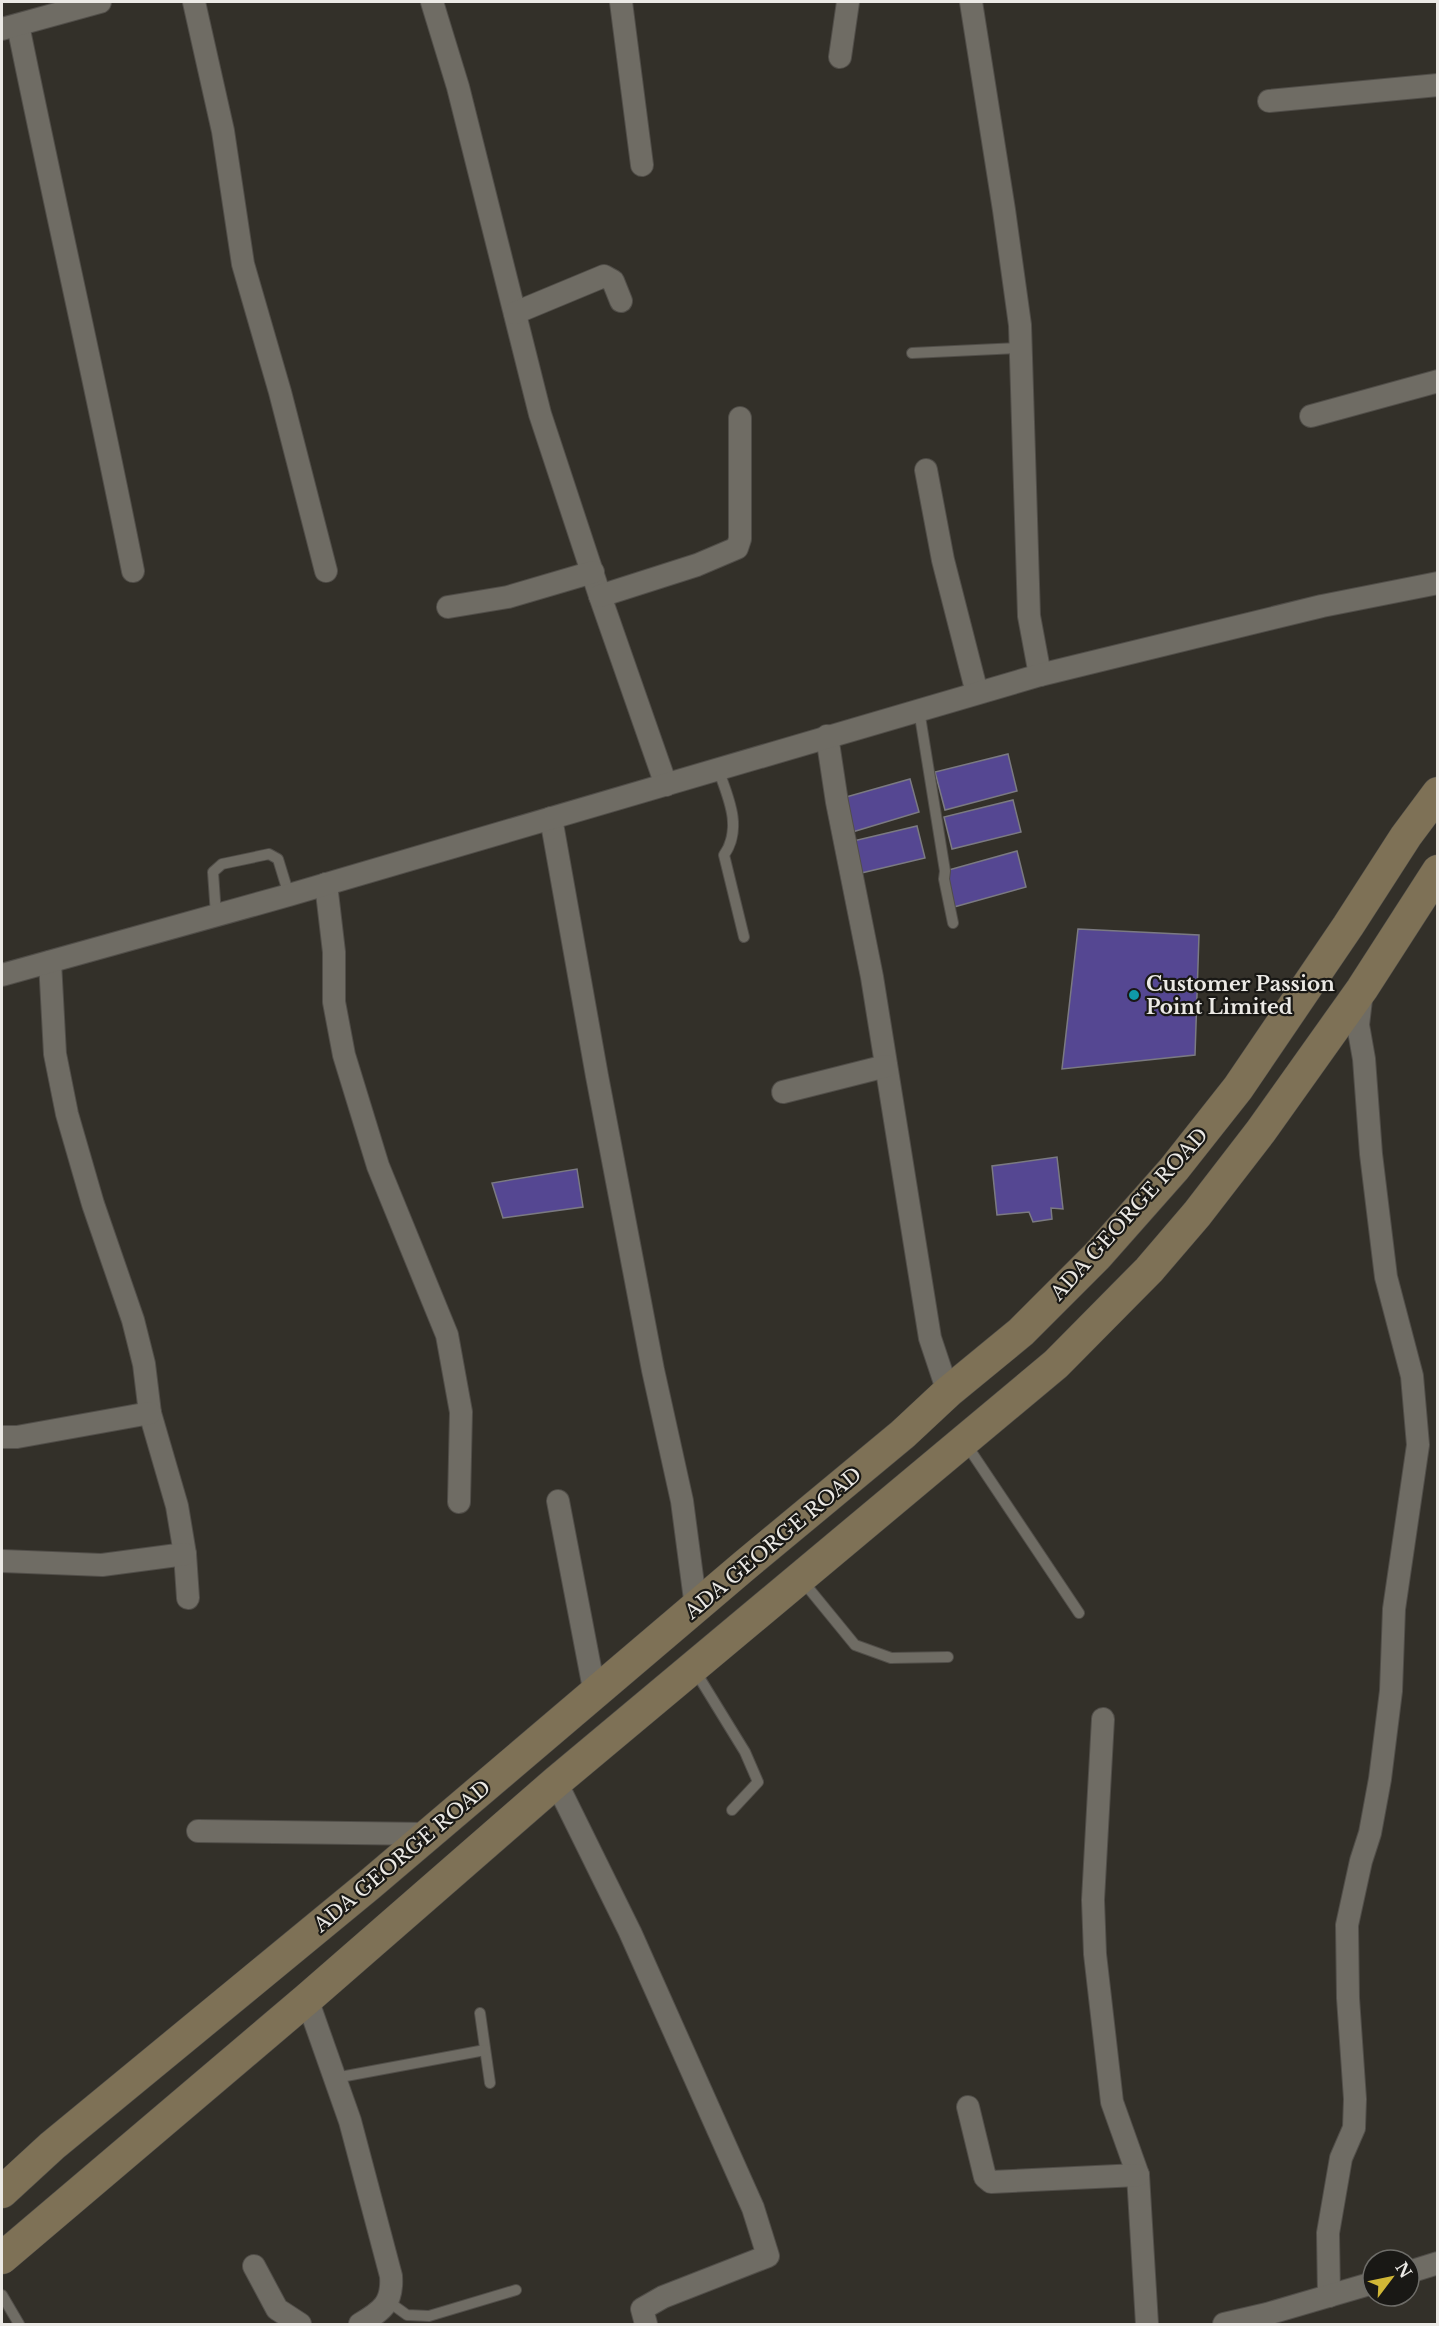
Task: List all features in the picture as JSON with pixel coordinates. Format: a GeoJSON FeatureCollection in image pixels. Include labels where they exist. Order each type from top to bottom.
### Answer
{"type":"FeatureCollection","features":[{"type":"Feature","properties":{"kind":"main road","name":"ADA GEORGE ROAD"},"geometry":{"type":"LineString","coordinates":[[2,2192],[52,2145],[429,1834],[1021,1332],[1097,1256],[1174,1169],[1238,1088],[1437,793]]}},
{"type":"Feature","properties":{"kind":"main road"},"geometry":{"type":"LineString","coordinates":[[2,2258],[308,1999],[556,1782],[1056,1364],[1149,1270],[1197,1214],[1254,1140],[1432,890]]}},
{"type":"Feature","properties":{"kind":"street"},"geometry":{"type":"LineString","coordinates":[[100,2],[10,27],[100,408],[133,571]]}},
{"type":"Feature","properties":{"kind":"street"},"geometry":{"type":"LineString","coordinates":[[194,2],[223,131],[243,264],[280,392],[326,571]]}},
{"type":"Feature","properties":{"kind":"street"},"geometry":{"type":"LineString","coordinates":[[432,2],[458,87],[540,414],[600,596],[666,784]]}},
{"type":"Feature","properties":{"kind":"street"},"geometry":{"type":"LineString","coordinates":[[621,2],[642,165]]}},
{"type":"Feature","properties":{"kind":"street"},"geometry":{"type":"LineString","coordinates":[[840,57],[848,2]]}},
{"type":"Feature","properties":{"kind":"street"},"geometry":{"type":"LineString","coordinates":[[971,2],[1020,325],[1029,616],[1040,675]]}},
{"type":"Feature","properties":{"kind":"street"},"geometry":{"type":"LineString","coordinates":[[1269,100],[1437,85]]}},
{"type":"Feature","properties":{"kind":"street"},"geometry":{"type":"LineString","coordinates":[[515,313],[604,276],[613,281],[621,301]]}},
{"type":"Feature","properties":{"kind":"street"},"geometry":{"type":"LineString","coordinates":[[1311,416],[1437,381]]}},
{"type":"Feature","properties":{"kind":"street"},"geometry":{"type":"LineString","coordinates":[[600,596],[697,565],[737,548],[740,539],[740,418]]}},
{"type":"Feature","properties":{"kind":"street"},"geometry":{"type":"LineString","coordinates":[[926,470],[943,560],[977,693]]}},
{"type":"Feature","properties":{"kind":"street"},"geometry":{"type":"LineString","coordinates":[[448,607],[508,597],[593,572]]}},
{"type":"Feature","properties":{"kind":"street"},"geometry":{"type":"LineString","coordinates":[[2,975],[289,895],[1040,675],[1322,606],[1437,583]]}},
{"type":"Feature","properties":{"kind":"street"},"geometry":{"type":"LineString","coordinates":[[827,736],[837,802],[872,977],[930,1338],[948,1392]]}},
{"type":"Feature","properties":{"kind":"street"},"geometry":{"type":"LineString","coordinates":[[551,818],[653,1370],[682,1501],[696,1607]]}},
{"type":"Feature","properties":{"kind":"street"},"geometry":{"type":"LineString","coordinates":[[326,884],[334,952],[334,1002],[344,1055],[378,1166],[447,1335],[461,1412],[459,1502]]}},
{"type":"Feature","properties":{"kind":"street"},"geometry":{"type":"LineString","coordinates":[[50,962],[55,1054],[67,1114],[93,1204],[133,1320],[144,1364],[150,1413],[177,1506],[185,1554],[188,1598]]}},
{"type":"Feature","properties":{"kind":"street"},"geometry":{"type":"LineString","coordinates":[[1329,2296],[1328,2233],[1341,2158],[1354,2128],[1355,2099],[1348,1998],[1347,1925],[1361,1861],[1370,1833],[1380,1779],[1391,1691],[1394,1609],[1418,1445],[1412,1376],[1386,1277],[1371,1154],[1365,1059],[1358,1025],[1362,989]]}},
{"type":"Feature","properties":{"kind":"street"},"geometry":{"type":"LineString","coordinates":[[783,1092],[886,1066]]}},
{"type":"Feature","properties":{"kind":"street"},"geometry":{"type":"LineString","coordinates":[[2,1437],[16,1437],[150,1413]]}},
{"type":"Feature","properties":{"kind":"street"},"geometry":{"type":"LineString","coordinates":[[558,1501],[595,1694]]}},
{"type":"Feature","properties":{"kind":"street"},"geometry":{"type":"LineString","coordinates":[[2,1561],[102,1564],[185,1554]]}},
{"type":"Feature","properties":{"kind":"street"},"geometry":{"type":"LineString","coordinates":[[1103,1719],[1093,1900],[1095,1954],[1112,2102],[1138,2175],[1147,2325]]}},
{"type":"Feature","properties":{"kind":"street"},"geometry":{"type":"LineString","coordinates":[[556,1782],[630,1932],[753,2208],[768,2256],[663,2297],[642,2309],[646,2325]]}},
{"type":"Feature","properties":{"kind":"street"},"geometry":{"type":"LineString","coordinates":[[198,1831],[429,1834]]}},
{"type":"Feature","properties":{"kind":"street"},"geometry":{"type":"LineString","coordinates":[[308,1999],[350,2121],[392,2276],[389,2302],[360,2325]]}},
{"type":"Feature","properties":{"kind":"street"},"geometry":{"type":"LineString","coordinates":[[968,2107],[985,2177],[991,2182],[1138,2175]]}},
{"type":"Feature","properties":{"kind":"street"},"geometry":{"type":"LineString","coordinates":[[1421,2268],[1437,2263]]}},
{"type":"Feature","properties":{"kind":"street"},"geometry":{"type":"LineString","coordinates":[[254,2266],[277,2309],[300,2325]]}},
{"type":"Feature","properties":{"kind":"street"},"geometry":{"type":"LineString","coordinates":[[1224,2325],[1361,2287]]}},
{"type":"Feature","properties":{"kind":"lane"},"geometry":{"type":"LineString","coordinates":[[912,353],[1020,348]]}},
{"type":"Feature","properties":{"kind":"lane"},"geometry":{"type":"LineString","coordinates":[[919,710],[945,871],[944,879],[953,923]]}},
{"type":"Feature","properties":{"kind":"lane"},"geometry":{"type":"LineString","coordinates":[[718,769],[732,810],[732,843],[724,855],[744,937]]}},
{"type":"Feature","properties":{"kind":"lane"},"geometry":{"type":"LineString","coordinates":[[216,915],[213,872],[222,864],[269,854],[278,859],[289,895]]}},
{"type":"Feature","properties":{"kind":"lane"},"geometry":{"type":"LineString","coordinates":[[964,1441],[1079,1613]]}},
{"type":"Feature","properties":{"kind":"lane"},"geometry":{"type":"LineString","coordinates":[[801,1578],[855,1646],[891,1658],[948,1658]]}},
{"type":"Feature","properties":{"kind":"lane"},"geometry":{"type":"LineString","coordinates":[[694,1668],[745,1752],[758,1782],[732,1810]]}},
{"type":"Feature","properties":{"kind":"lane"},"geometry":{"type":"LineString","coordinates":[[480,2013],[490,2083]]}},
{"type":"Feature","properties":{"kind":"lane"},"geometry":{"type":"LineString","coordinates":[[335,2078],[486,2050]]}},
{"type":"Feature","properties":{"kind":"lane"},"geometry":{"type":"LineString","coordinates":[[389,2302],[407,2315],[429,2316],[516,2290]]}},
{"type":"Feature","properties":{"kind":"lane"},"geometry":{"type":"LineString","coordinates":[[2,2295],[19,2325]]}},
{"type":"Feature","properties":{"kind":"building"},"geometry":{"type":"Polygon","coordinates":[[[1008,754],[1017,791],[945,810],[935,772],[1008,754]]]}},
{"type":"Feature","properties":{"kind":"building"},"geometry":{"type":"Polygon","coordinates":[[[910,779],[919,812],[849,833],[839,799],[910,779]]]}},
{"type":"Feature","properties":{"kind":"building"},"geometry":{"type":"Polygon","coordinates":[[[1013,800],[1021,832],[952,849],[944,817],[1013,800]]]}},
{"type":"Feature","properties":{"kind":"building"},"geometry":{"type":"Polygon","coordinates":[[[917,826],[925,858],[857,874],[849,842],[917,826]]]}},
{"type":"Feature","properties":{"kind":"building"},"geometry":{"type":"Polygon","coordinates":[[[1017,851],[1026,887],[954,907],[945,871],[1017,851]]]}},
{"type":"Feature","properties":{"kind":"building","name":"Customer Passion Point Limited"},"geometry":{"type":"Polygon","coordinates":[[[1078,929],[1199,935],[1195,1055],[1062,1069],[1078,929]]]}},
{"type":"Feature","properties":{"kind":"building"},"geometry":{"type":"Polygon","coordinates":[[[1057,1157],[1063,1209],[1051,1208],[1052,1219],[1033,1222],[1029,1212],[997,1215],[992,1166],[1057,1157]]]}},
{"type":"Feature","properties":{"kind":"building"},"geometry":{"type":"Polygon","coordinates":[[[577,1169],[583,1207],[503,1218],[492,1183],[577,1169]]]}},
{"type":"Feature","properties":{"kind":"place","name":"Customer Passion Point Limited"},"geometry":{"type":"Point","coordinates":[1134,995]}}]}
